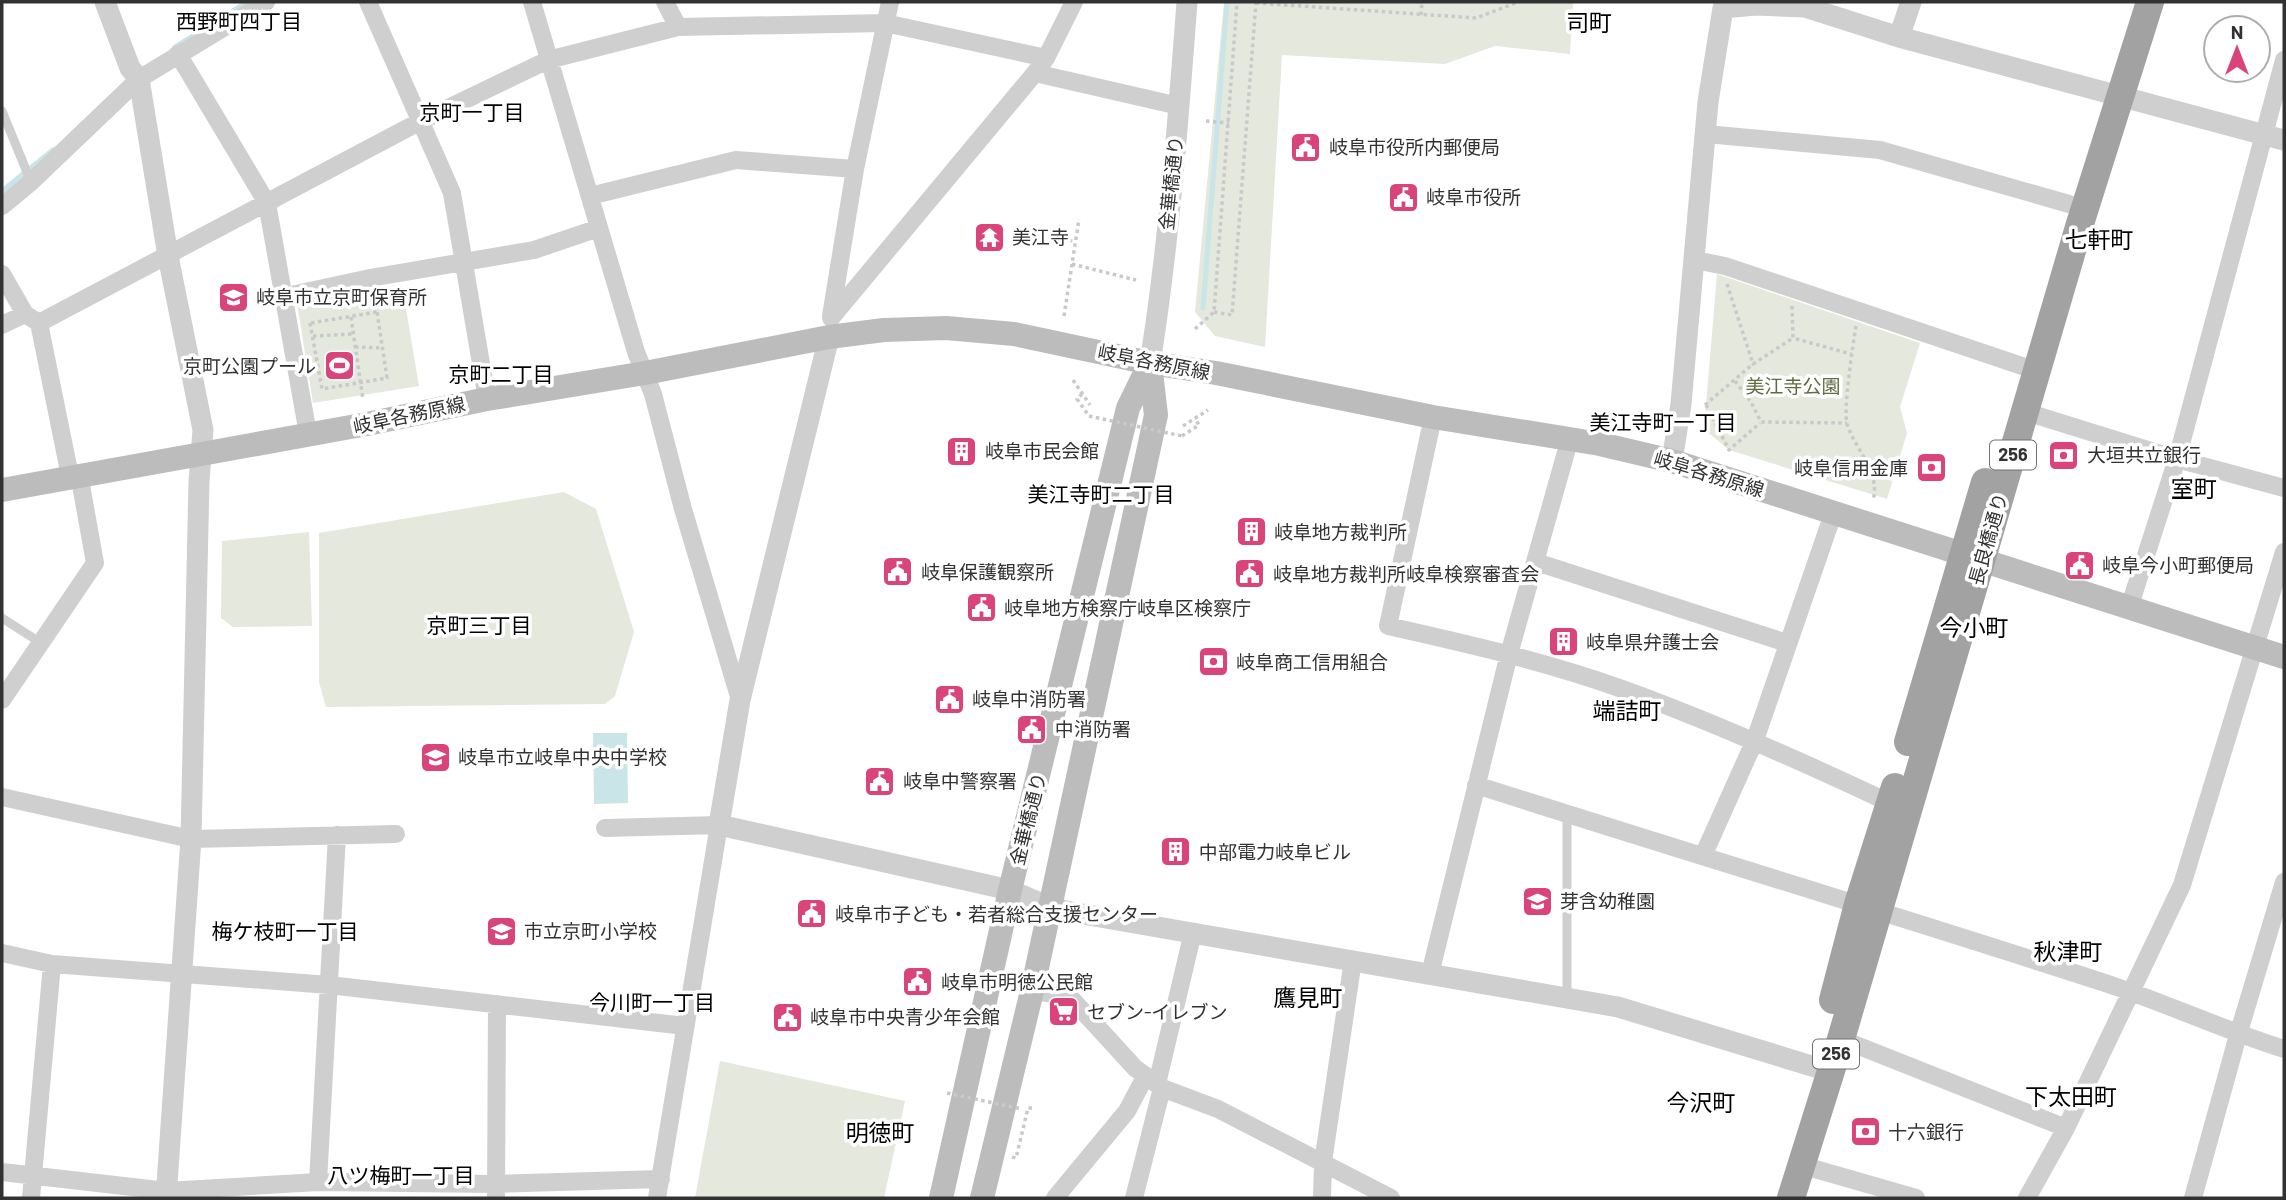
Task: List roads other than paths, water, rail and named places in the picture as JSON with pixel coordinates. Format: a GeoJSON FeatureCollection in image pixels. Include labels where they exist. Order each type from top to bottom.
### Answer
{"type":"FeatureCollection","features":[{"type":"Feature","properties":{"kind":"highway","name":"長良橋通り"},"geometry":{"type":"LineString","coordinates":[[1791,1198],[1841,1039],[1890,803],[1972,557],[2026,412],[2079,227],[2132,2]]}},
{"type":"Feature","properties":{"kind":"highway","name":"長良橋通り"},"geometry":{"type":"LineString","coordinates":[[1777,1198],[1815,1067],[1868,907],[1972,557],[2022,366],[2069,204],[2150,2]]}},
{"type":"Feature","properties":{"kind":"main road","name":"岐阜各務原線"},"geometry":{"type":"LineString","coordinates":[[2,490],[367,424],[486,399],[645,373],[830,328],[960,329],[1014,334],[1433,417],[1570,438],[1672,461],[2284,657]]}},
{"type":"Feature","properties":{"kind":"main road","name":"金華橋通り"},"geometry":{"type":"LineString","coordinates":[[941,1198],[1010,890],[1128,408],[1150,363]]}},
{"type":"Feature","properties":{"kind":"main road","name":"金華橋通り"},"geometry":{"type":"LineString","coordinates":[[982,1198],[1032,990],[1156,415],[1150,363]]}},
{"type":"Feature","properties":{"kind":"street"},"geometry":{"type":"LineString","coordinates":[[105,2],[130,68],[139,79],[168,256],[203,430],[191,839],[167,1194]]}},
{"type":"Feature","properties":{"kind":"street"},"geometry":{"type":"LineString","coordinates":[[2,206],[31,182],[139,79],[266,2]]}},
{"type":"Feature","properties":{"kind":"street"},"geometry":{"type":"LineString","coordinates":[[368,2],[452,193],[486,399]]}},
{"type":"Feature","properties":{"kind":"street"},"geometry":{"type":"LineString","coordinates":[[532,2],[636,352],[653,394],[683,509],[740,699]]}},
{"type":"Feature","properties":{"kind":"street"},"geometry":{"type":"LineString","coordinates":[[665,2],[678,27]]}},
{"type":"Feature","properties":{"kind":"street"},"geometry":{"type":"LineString","coordinates":[[657,1198],[740,699],[830,328],[855,169],[890,2]]}},
{"type":"Feature","properties":{"kind":"street"},"geometry":{"type":"LineString","coordinates":[[830,328],[1035,74],[1074,2]]}},
{"type":"Feature","properties":{"kind":"street","name":"金華橋通り"},"geometry":{"type":"LineString","coordinates":[[1150,363],[1158,315],[1187,2]]}},
{"type":"Feature","properties":{"kind":"street"},"geometry":{"type":"LineString","coordinates":[[1899,37],[1911,2]]}},
{"type":"Feature","properties":{"kind":"street"},"geometry":{"type":"LineString","coordinates":[[1672,461],[1681,404],[1708,102],[1723,8],[1756,5],[1805,7],[1899,37],[2274,137]]}},
{"type":"Feature","properties":{"kind":"street"},"geometry":{"type":"LineString","coordinates":[[2,325],[32,318],[168,256],[419,122],[548,60],[678,27],[886,23],[1046,58]]}},
{"type":"Feature","properties":{"kind":"street"},"geometry":{"type":"LineString","coordinates":[[178,54],[267,203],[308,434]]}},
{"type":"Feature","properties":{"kind":"street"},"geometry":{"type":"LineString","coordinates":[[2129,608],[2274,137],[2284,60]]}},
{"type":"Feature","properties":{"kind":"street"},"geometry":{"type":"LineString","coordinates":[[1035,74],[1179,106]]}},
{"type":"Feature","properties":{"kind":"street"},"geometry":{"type":"LineString","coordinates":[[1706,134],[1880,150],[2069,204]]}},
{"type":"Feature","properties":{"kind":"street"},"geometry":{"type":"LineString","coordinates":[[590,196],[736,160],[855,169]]}},
{"type":"Feature","properties":{"kind":"street"},"geometry":{"type":"LineString","coordinates":[[282,297],[370,278],[534,250],[599,228]]}},
{"type":"Feature","properties":{"kind":"street"},"geometry":{"type":"LineString","coordinates":[[1695,260],[1725,266],[2022,366]]}},
{"type":"Feature","properties":{"kind":"street"},"geometry":{"type":"LineString","coordinates":[[2,274],[32,318],[95,563],[2,700]]}},
{"type":"Feature","properties":{"kind":"street"},"geometry":{"type":"LineString","coordinates":[[2026,412],[2177,459],[2284,488]]}},
{"type":"Feature","properties":{"kind":"street"},"geometry":{"type":"LineString","coordinates":[[1433,417],[1388,625],[1509,654],[1623,690],[1755,740],[1890,803]]}},
{"type":"Feature","properties":{"kind":"street"},"geometry":{"type":"LineString","coordinates":[[1430,974],[1509,654],[1570,438]]}},
{"type":"Feature","properties":{"kind":"street"},"geometry":{"type":"LineString","coordinates":[[1703,856],[1755,740],[1833,514]]}},
{"type":"Feature","properties":{"kind":"street"},"geometry":{"type":"LineString","coordinates":[[2027,1198],[2066,1128],[2182,885],[2284,552]]}},
{"type":"Feature","properties":{"kind":"street"},"geometry":{"type":"LineString","coordinates":[[1536,562],[1787,643]]}},
{"type":"Feature","properties":{"kind":"street"},"geometry":{"type":"LineString","coordinates":[[1476,785],[2131,992],[2284,1049]]}},
{"type":"Feature","properties":{"kind":"street"},"geometry":{"type":"LineString","coordinates":[[2,797],[191,839],[396,834]]}},
{"type":"Feature","properties":{"kind":"street"},"geometry":{"type":"LineString","coordinates":[[605,828],[719,825],[1010,890],[1049,907],[1618,1007],[1815,1067]]}},
{"type":"Feature","properties":{"kind":"street"},"geometry":{"type":"LineString","coordinates":[[318,1182],[337,835]]}},
{"type":"Feature","properties":{"kind":"street"},"geometry":{"type":"LineString","coordinates":[[2193,1198],[2238,1034],[2284,882]]}},
{"type":"Feature","properties":{"kind":"street"},"geometry":{"type":"LineString","coordinates":[[1133,1198],[1155,1083],[1193,932]]}},
{"type":"Feature","properties":{"kind":"street"},"geometry":{"type":"LineString","coordinates":[[2,953],[52,964],[329,985],[685,1026]]}},
{"type":"Feature","properties":{"kind":"street"},"geometry":{"type":"LineString","coordinates":[[1322,1198],[1323,1162],[1353,960]]}},
{"type":"Feature","properties":{"kind":"street"},"geometry":{"type":"LineString","coordinates":[[30,1198],[52,964]]}},
{"type":"Feature","properties":{"kind":"street"},"geometry":{"type":"LineString","coordinates":[[1032,990],[1069,996],[1155,1083],[1219,1109],[1391,1198]]}},
{"type":"Feature","properties":{"kind":"street"},"geometry":{"type":"LineString","coordinates":[[495,1191],[497,1004]]}},
{"type":"Feature","properties":{"kind":"street"},"geometry":{"type":"LineString","coordinates":[[1841,1039],[2066,1128]]}},
{"type":"Feature","properties":{"kind":"street"},"geometry":{"type":"LineString","coordinates":[[1055,1198],[1127,1111],[1155,1083]]}},
{"type":"Feature","properties":{"kind":"street"},"geometry":{"type":"LineString","coordinates":[[1801,1165],[1916,1198]]}},
{"type":"Feature","properties":{"kind":"street"},"geometry":{"type":"LineString","coordinates":[[2,1172],[167,1194],[318,1182],[368,1190],[495,1191],[661,1179]]}},
{"type":"Feature","properties":{"kind":"lane"},"geometry":{"type":"LineString","coordinates":[[2,111],[31,182]]}},
{"type":"Feature","properties":{"kind":"lane"},"geometry":{"type":"LineString","coordinates":[[2,618],[41,643]]}},
{"type":"Feature","properties":{"kind":"lane"},"geometry":{"type":"LineString","coordinates":[[1567,814],[1567,997]]}},
{"type":"Feature","properties":{"kind":"water","name":"京町公園プール"},"geometry":{"type":"Polygon","coordinates":[[[339,353],[342,359],[351,357],[354,374],[328,378],[325,356],[339,353]]]}},
{"type":"Feature","properties":{"kind":"water"},"geometry":{"type":"Polygon","coordinates":[[[593,733],[627,733],[628,803],[594,804],[593,733]]]}},
{"type":"Feature","properties":{"kind":"waterway"},"geometry":{"type":"LineString","coordinates":[[175,47],[247,2]]}},
{"type":"Feature","properties":{"kind":"waterway"},"geometry":{"type":"LineString","coordinates":[[1203,308],[1227,2]]}},
{"type":"Feature","properties":{"kind":"waterway"},"geometry":{"type":"LineString","coordinates":[[2,191],[53,150]]}},
{"type":"Feature","properties":{"kind":"place","name":"岐阜市役所内郵便局"},"geometry":{"type":"Point","coordinates":[1306,147]}},
{"type":"Feature","properties":{"kind":"place","name":"岐阜市役所"},"geometry":{"type":"Point","coordinates":[1403,197]}},
{"type":"Feature","properties":{"kind":"place","name":"美江寺"},"geometry":{"type":"Point","coordinates":[989,237]}},
{"type":"Feature","properties":{"kind":"place","name":"岐阜市立京町保育所"},"geometry":{"type":"Point","coordinates":[233,297]}},
{"type":"Feature","properties":{"kind":"place","name":"京町公園プール"},"geometry":{"type":"Point","coordinates":[339,366]}},
{"type":"Feature","properties":{"kind":"place","name":"岐阜市民会館"},"geometry":{"type":"Point","coordinates":[962,451]}},
{"type":"Feature","properties":{"kind":"place","name":"大垣共立銀行"},"geometry":{"type":"Point","coordinates":[2064,455]}},
{"type":"Feature","properties":{"kind":"place","name":"岐阜信用金庫"},"geometry":{"type":"Point","coordinates":[1931,468]}},
{"type":"Feature","properties":{"kind":"place","name":"岐阜地方裁判所"},"geometry":{"type":"Point","coordinates":[1251,532]}},
{"type":"Feature","properties":{"kind":"place","name":"岐阜今小町郵便局"},"geometry":{"type":"Point","coordinates":[2079,565]}},
{"type":"Feature","properties":{"kind":"place","name":"岐阜保護観察所"},"geometry":{"type":"Point","coordinates":[898,572]}},
{"type":"Feature","properties":{"kind":"place","name":"岐阜地方裁判所岐阜検察審査会"},"geometry":{"type":"Point","coordinates":[1250,574]}},
{"type":"Feature","properties":{"kind":"place","name":"岐阜地方検察庁岐阜区検察庁"},"geometry":{"type":"Point","coordinates":[981,608]}},
{"type":"Feature","properties":{"kind":"place","name":"岐阜県弁護士会"},"geometry":{"type":"Point","coordinates":[1563,642]}},
{"type":"Feature","properties":{"kind":"place","name":"岐阜商工信用組合"},"geometry":{"type":"Point","coordinates":[1213,662]}},
{"type":"Feature","properties":{"kind":"place","name":"岐阜中消防署"},"geometry":{"type":"Point","coordinates":[949,699]}},
{"type":"Feature","properties":{"kind":"place","name":"中消防署"},"geometry":{"type":"Point","coordinates":[1032,729]}},
{"type":"Feature","properties":{"kind":"place","name":"岐阜市立岐阜中央中学校"},"geometry":{"type":"Point","coordinates":[435,757]}},
{"type":"Feature","properties":{"kind":"place","name":"岐阜中警察署"},"geometry":{"type":"Point","coordinates":[880,781]}},
{"type":"Feature","properties":{"kind":"place","name":"中部電力岐阜ビル"},"geometry":{"type":"Point","coordinates":[1176,852]}},
{"type":"Feature","properties":{"kind":"place","name":"芽含幼稚園"},"geometry":{"type":"Point","coordinates":[1537,901]}},
{"type":"Feature","properties":{"kind":"place","name":"岐阜市子ども・若者総合支援センター"},"geometry":{"type":"Point","coordinates":[812,914]}},
{"type":"Feature","properties":{"kind":"place","name":"市立京町小学校"},"geometry":{"type":"Point","coordinates":[501,931]}},
{"type":"Feature","properties":{"kind":"place","name":"岐阜市明徳公民館"},"geometry":{"type":"Point","coordinates":[918,982]}},
{"type":"Feature","properties":{"kind":"place","name":"セブン-イレブン"},"geometry":{"type":"Point","coordinates":[1064,1012]}},
{"type":"Feature","properties":{"kind":"place","name":"岐阜市中央青少年会館"},"geometry":{"type":"Point","coordinates":[787,1017]}},
{"type":"Feature","properties":{"kind":"place","name":"十六銀行"},"geometry":{"type":"Point","coordinates":[1865,1132]}},
{"type":"Feature","properties":{"kind":"district","name":"西野町四丁目"},"geometry":{"type":"Point","coordinates":[239,22]}},
{"type":"Feature","properties":{"kind":"district","name":"司町"},"geometry":{"type":"Point","coordinates":[1589,23]}},
{"type":"Feature","properties":{"kind":"district","name":"京町一丁目"},"geometry":{"type":"Point","coordinates":[472,113]}},
{"type":"Feature","properties":{"kind":"district","name":"七軒町"},"geometry":{"type":"Point","coordinates":[2099,240]}},
{"type":"Feature","properties":{"kind":"district","name":"京町二丁目"},"geometry":{"type":"Point","coordinates":[501,375]}},
{"type":"Feature","properties":{"kind":"district","name":"美江寺町一丁目"},"geometry":{"type":"Point","coordinates":[1663,423]}},
{"type":"Feature","properties":{"kind":"district","name":"室町"},"geometry":{"type":"Point","coordinates":[2194,489]}},
{"type":"Feature","properties":{"kind":"district","name":"美江寺町二丁目"},"geometry":{"type":"Point","coordinates":[1101,495]}},
{"type":"Feature","properties":{"kind":"district","name":"京町三丁目"},"geometry":{"type":"Point","coordinates":[479,626]}},
{"type":"Feature","properties":{"kind":"district","name":"今小町"},"geometry":{"type":"Point","coordinates":[1974,628]}},
{"type":"Feature","properties":{"kind":"district","name":"端詰町"},"geometry":{"type":"Point","coordinates":[1627,711]}},
{"type":"Feature","properties":{"kind":"district","name":"梅ケ枝町一丁目"},"geometry":{"type":"Point","coordinates":[285,932]}},
{"type":"Feature","properties":{"kind":"district","name":"秋津町"},"geometry":{"type":"Point","coordinates":[2068,952]}},
{"type":"Feature","properties":{"kind":"district","name":"鷹見町"},"geometry":{"type":"Point","coordinates":[1308,998]}},
{"type":"Feature","properties":{"kind":"district","name":"今川町一丁目"},"geometry":{"type":"Point","coordinates":[652,1003]}},
{"type":"Feature","properties":{"kind":"district","name":"下太田町"},"geometry":{"type":"Point","coordinates":[2071,1097]}},
{"type":"Feature","properties":{"kind":"district","name":"今沢町"},"geometry":{"type":"Point","coordinates":[1701,1103]}},
{"type":"Feature","properties":{"kind":"district","name":"明徳町"},"geometry":{"type":"Point","coordinates":[880,1133]}},
{"type":"Feature","properties":{"kind":"district","name":"八ツ梅町一丁目"},"geometry":{"type":"Point","coordinates":[401,1176]}},
{"type":"Feature","properties":{"kind":"park label","name":"美江寺公園"},"geometry":{"type":"Point","coordinates":[1793,386]}}]}
